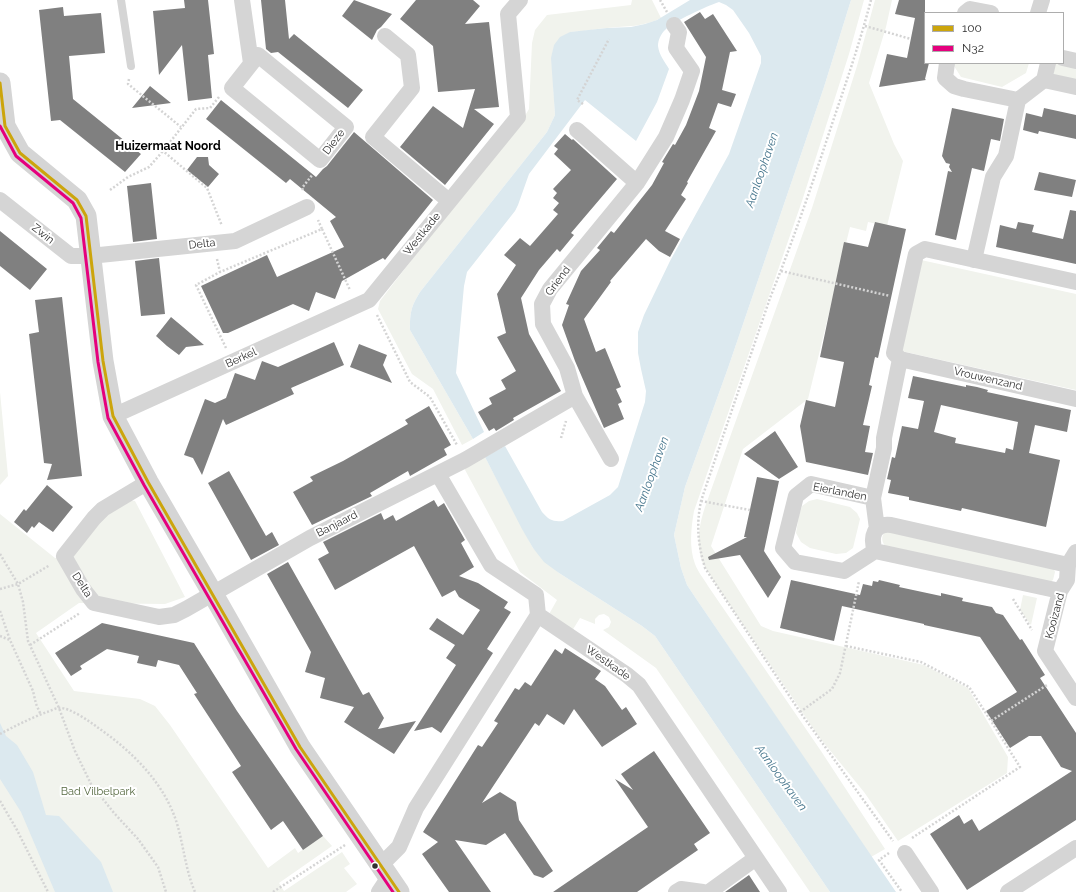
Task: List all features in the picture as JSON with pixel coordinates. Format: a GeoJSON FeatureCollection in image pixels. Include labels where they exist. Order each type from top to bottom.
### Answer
{"type":"FeatureCollection","features":[{"type":"Feature","properties":{"kind":"street"},"geometry":{"type":"LineString","coordinates":[[232,88],[251,63],[242,0]]}},
{"type":"Feature","properties":{"kind":"street"},"geometry":{"type":"LineString","coordinates":[[1038,12],[1042,0]]}},
{"type":"Feature","properties":{"kind":"street","name":"Westkade"},"geometry":{"type":"LineString","coordinates":[[363,302],[518,117],[508,14],[514,2]]}},
{"type":"Feature","properties":{"kind":"street"},"geometry":{"type":"LineString","coordinates":[[966,12],[970,9],[986,12]]}},
{"type":"Feature","properties":{"kind":"street","name":"Griend"},"geometry":{"type":"LineString","coordinates":[[611,459],[575,396],[567,368],[543,324],[542,304],[550,289],[637,183],[666,137],[682,100],[692,71],[676,48],[679,32],[674,25]]}},
{"type":"Feature","properties":{"kind":"street"},"geometry":{"type":"LineString","coordinates":[[385,36],[408,55],[412,88],[373,137],[449,201]]}},
{"type":"Feature","properties":{"kind":"street","name":"Dieze"},"geometry":{"type":"LineString","coordinates":[[232,88],[320,160],[346,127],[258,55],[251,63]]}},
{"type":"Feature","properties":{"kind":"street"},"geometry":{"type":"LineString","coordinates":[[1064,58],[1076,61]]}},
{"type":"Feature","properties":{"kind":"street"},"geometry":{"type":"LineString","coordinates":[[948,64],[945,78],[954,86],[1018,100]]}},
{"type":"Feature","properties":{"kind":"street"},"geometry":{"type":"LineString","coordinates":[[974,260],[993,177],[1006,156],[1018,100],[1044,80],[1048,64]]}},
{"type":"Feature","properties":{"kind":"street"},"geometry":{"type":"LineString","coordinates":[[1044,80],[1076,87]]}},
{"type":"Feature","properties":{"kind":"street"},"geometry":{"type":"LineString","coordinates":[[0,82],[5,126],[20,153],[76,200],[86,216],[102,361],[113,416],[148,482],[300,747],[360,835],[387,881]]}},
{"type":"Feature","properties":{"kind":"street"},"geometry":{"type":"LineString","coordinates":[[577,130],[637,183]]}},
{"type":"Feature","properties":{"kind":"street","name":"Zwin"},"geometry":{"type":"LineString","coordinates":[[0,200],[72,256],[90,256]]}},
{"type":"Feature","properties":{"kind":"street","name":"Delta"},"geometry":{"type":"LineString","coordinates":[[90,256],[235,241],[309,206]]}},
{"type":"Feature","properties":{"kind":"street"},"geometry":{"type":"LineString","coordinates":[[872,498],[884,448],[900,359],[894,353],[916,254],[925,249],[1076,282]]}},
{"type":"Feature","properties":{"kind":"street","name":"Berkel"},"geometry":{"type":"LineString","coordinates":[[113,416],[363,302]]}},
{"type":"Feature","properties":{"kind":"street","name":"Vrouwenzand"},"geometry":{"type":"LineString","coordinates":[[900,359],[1076,399]]}},
{"type":"Feature","properties":{"kind":"street"},"geometry":{"type":"LineString","coordinates":[[465,460],[575,396]]}},
{"type":"Feature","properties":{"kind":"street","name":"Banjaard"},"geometry":{"type":"LineString","coordinates":[[213,594],[316,534],[465,460]]}},
{"type":"Feature","properties":{"kind":"street"},"geometry":{"type":"LineString","coordinates":[[387,881],[399,847],[416,808],[538,615],[536,595],[491,566],[438,474]]}},
{"type":"Feature","properties":{"kind":"street"},"geometry":{"type":"LineString","coordinates":[[64,556],[103,509],[148,482]]}},
{"type":"Feature","properties":{"kind":"street","name":"Eierlanden"},"geometry":{"type":"LineString","coordinates":[[811,484],[872,498],[877,528],[873,534],[869,555],[844,571],[795,562],[783,548],[796,496],[811,484]]}},
{"type":"Feature","properties":{"kind":"street"},"geometry":{"type":"LineString","coordinates":[[877,528],[884,524],[891,525],[1069,574]]}},
{"type":"Feature","properties":{"kind":"street"},"geometry":{"type":"LineString","coordinates":[[869,555],[1000,578],[1069,574]]}},
{"type":"Feature","properties":{"kind":"street","name":"Delta"},"geometry":{"type":"LineString","coordinates":[[64,556],[83,589],[94,603],[159,617],[174,615],[213,594]]}},
{"type":"Feature","properties":{"kind":"street","name":"Kooizand"},"geometry":{"type":"LineString","coordinates":[[1069,574],[1045,651],[1076,698]]}},
{"type":"Feature","properties":{"kind":"street","name":"Westkade"},"geometry":{"type":"LineString","coordinates":[[538,615],[627,675],[639,685],[779,892]]}},
{"type":"Feature","properties":{"kind":"street"},"geometry":{"type":"LineString","coordinates":[[904,846],[931,892]]}},
{"type":"Feature","properties":{"kind":"street"},"geometry":{"type":"LineString","coordinates":[[1008,892],[1076,848]]}},
{"type":"Feature","properties":{"kind":"street"},"geometry":{"type":"LineString","coordinates":[[709,892],[756,858]]}},
{"type":"Feature","properties":{"kind":"street"},"geometry":{"type":"LineString","coordinates":[[676,892],[681,889],[703,892]]}},
{"type":"Feature","properties":{"kind":"lane"},"geometry":{"type":"LineString","coordinates":[[121,0],[131,66]]}},
{"type":"Feature","properties":{"kind":"path"},"geometry":{"type":"LineString","coordinates":[[846,646],[920,662],[969,687],[1020,767],[904,846],[800,712],[705,568],[699,548],[698,530],[701,501],[770,298],[824,150],[871,0]]}},
{"type":"Feature","properties":{"kind":"path"},"geometry":{"type":"LineString","coordinates":[[864,26],[911,39]]}},
{"type":"Feature","properties":{"kind":"path"},"geometry":{"type":"LineString","coordinates":[[583,104],[577,100],[608,39]]}},
{"type":"Feature","properties":{"kind":"path"},"geometry":{"type":"LineString","coordinates":[[131,66],[128,84],[181,126]]}},
{"type":"Feature","properties":{"kind":"path"},"geometry":{"type":"LineString","coordinates":[[110,190],[128,177],[149,167],[196,109],[210,108],[224,90],[232,88]]}},
{"type":"Feature","properties":{"kind":"path"},"geometry":{"type":"LineString","coordinates":[[163,151],[207,188],[228,241]]}},
{"type":"Feature","properties":{"kind":"path"},"geometry":{"type":"LineString","coordinates":[[320,160],[318,167],[302,188],[309,206],[410,382],[430,397],[465,460]]}},
{"type":"Feature","properties":{"kind":"path"},"geometry":{"type":"LineString","coordinates":[[233,361],[196,285],[220,272],[322,229]]}},
{"type":"Feature","properties":{"kind":"path"},"geometry":{"type":"LineString","coordinates":[[781,271],[906,300]]}},
{"type":"Feature","properties":{"kind":"path"},"geometry":{"type":"LineString","coordinates":[[561,438],[565,426]]}},
{"type":"Feature","properties":{"kind":"path"},"geometry":{"type":"LineString","coordinates":[[701,501],[750,510]]}},
{"type":"Feature","properties":{"kind":"path"},"geometry":{"type":"LineString","coordinates":[[0,554],[18,584],[23,602],[28,641],[59,708],[75,751],[91,784],[114,813],[138,839],[158,867],[166,892]]}},
{"type":"Feature","properties":{"kind":"path"},"geometry":{"type":"LineString","coordinates":[[800,712],[832,689],[840,673],[869,555]]}},
{"type":"Feature","properties":{"kind":"path"},"geometry":{"type":"LineString","coordinates":[[0,589],[18,584],[64,556]]}},
{"type":"Feature","properties":{"kind":"path"},"geometry":{"type":"LineString","coordinates":[[1000,578],[1045,651]]}},
{"type":"Feature","properties":{"kind":"path"},"geometry":{"type":"LineString","coordinates":[[30,645],[94,603]]}},
{"type":"Feature","properties":{"kind":"path"},"geometry":{"type":"LineString","coordinates":[[0,611],[10,640],[33,691],[36,704],[41,715]]}},
{"type":"Feature","properties":{"kind":"path"},"geometry":{"type":"LineString","coordinates":[[0,636],[10,640]]}},
{"type":"Feature","properties":{"kind":"path"},"geometry":{"type":"LineString","coordinates":[[991,722],[1061,676]]}},
{"type":"Feature","properties":{"kind":"path"},"geometry":{"type":"LineString","coordinates":[[0,734],[59,708],[69,710],[112,737],[134,757],[157,783],[170,807],[178,827],[189,879],[195,892]]}},
{"type":"Feature","properties":{"kind":"path"},"geometry":{"type":"LineString","coordinates":[[0,802],[17,830],[48,892]]}},
{"type":"Feature","properties":{"kind":"path"},"geometry":{"type":"LineString","coordinates":[[273,892],[360,835]]}},
{"type":"Feature","properties":{"kind":"path"},"geometry":{"type":"LineString","coordinates":[[887,855],[879,860],[902,892]]}},
{"type":"Feature","properties":{"kind":"green space"},"geometry":{"type":"Polygon","coordinates":[[[632,0],[652,0],[661,18],[635,26],[570,32],[553,81],[555,115],[547,132],[420,292],[413,306],[410,330],[473,439],[462,445],[433,389],[412,374],[378,309],[380,301],[523,119],[529,109],[532,43],[535,30],[547,15],[631,5],[632,0]]]}},
{"type":"Feature","properties":{"kind":"green space"},"geometry":{"type":"Polygon","coordinates":[[[851,0],[864,0],[849,54],[802,201],[694,511],[691,531],[691,545],[693,558],[699,573],[821,751],[885,849],[871,857],[687,585],[681,568],[674,535],[685,487],[728,368],[824,87],[851,0]]]}},
{"type":"Feature","properties":{"kind":"green space"},"geometry":{"type":"Polygon","coordinates":[[[875,0],[892,0],[886,27],[869,83],[894,144],[903,161],[887,226],[868,222],[866,231],[850,227],[808,399],[743,449],[711,546],[761,626],[773,631],[924,665],[968,688],[1008,757],[1007,773],[898,841],[864,792],[819,737],[706,569],[702,561],[699,548],[701,520],[705,507],[812,208],[857,66],[875,0]]]}},
{"type":"Feature","properties":{"kind":"green space"},"geometry":{"type":"Polygon","coordinates":[[[953,64],[1029,64],[1026,73],[1002,87],[961,77],[953,64]]]}},
{"type":"Feature","properties":{"kind":"green space"},"geometry":{"type":"Polygon","coordinates":[[[1055,64],[1076,67],[1076,82],[1053,77],[1055,64]]]}},
{"type":"Feature","properties":{"kind":"green space"},"geometry":{"type":"Polygon","coordinates":[[[921,260],[1076,294],[1076,390],[901,351],[921,260]]]}},
{"type":"Feature","properties":{"kind":"green space"},"geometry":{"type":"Polygon","coordinates":[[[0,392],[8,476],[0,485],[0,392]]]}},
{"type":"Feature","properties":{"kind":"green space"},"geometry":{"type":"Polygon","coordinates":[[[485,457],[533,548],[559,573],[642,626],[655,636],[830,892],[810,892],[656,668],[603,630],[609,627],[611,622],[609,617],[604,614],[599,615],[595,619],[595,624],[580,618],[572,631],[548,616],[557,600],[520,572],[464,468],[485,457]]]}},
{"type":"Feature","properties":{"kind":"green space"},"geometry":{"type":"Polygon","coordinates":[[[817,499],[850,507],[857,513],[860,519],[853,548],[846,553],[836,554],[810,548],[801,542],[796,533],[802,506],[809,501],[817,499]]]}},
{"type":"Feature","properties":{"kind":"green space","name":"Bad Vilbelpark"},"geometry":{"type":"Polygon","coordinates":[[[130,500],[135,501],[185,597],[165,604],[79,603],[36,633],[74,691],[140,699],[155,706],[170,725],[268,868],[295,848],[298,853],[323,836],[332,846],[279,883],[284,891],[342,852],[350,864],[344,868],[357,884],[346,892],[0,892],[0,514],[55,558],[74,554],[107,513],[130,500]]]}},
{"type":"Feature","properties":{"kind":"green space"},"geometry":{"type":"Polygon","coordinates":[[[887,530],[1053,567],[1055,572],[1053,580],[1049,583],[885,546],[882,538],[887,530]]]}},
{"type":"Feature","properties":{"kind":"green space"},"geometry":{"type":"Polygon","coordinates":[[[1023,595],[1037,598],[1031,625],[1020,610],[1023,595]]]}},
{"type":"Feature","properties":{"kind":"water","name":"Aanloophaven"},"geometry":{"type":"Polygon","coordinates":[[[690,0],[851,0],[824,87],[728,368],[685,487],[674,535],[681,568],[687,585],[896,892],[830,892],[655,636],[544,562],[533,548],[522,529],[485,457],[505,446],[542,512],[549,519],[554,521],[563,521],[610,495],[618,487],[645,402],[646,391],[638,353],[638,332],[644,315],[670,261],[729,154],[761,63],[761,56],[749,33],[733,10],[719,2],[683,18],[662,33],[658,46],[662,58],[669,69],[657,102],[636,141],[585,100],[529,174],[515,211],[467,272],[464,286],[456,373],[484,432],[473,439],[410,330],[412,310],[420,292],[547,132],[555,115],[551,58],[554,45],[560,37],[570,32],[631,27],[645,24],[657,20],[690,0]]]}},
{"type":"Feature","properties":{"kind":"water"},"geometry":{"type":"Polygon","coordinates":[[[0,723],[6,736],[17,745],[33,772],[46,815],[59,816],[101,862],[113,892],[55,892],[21,812],[0,779],[0,723]]]}},
{"type":"Feature","properties":{"kind":"building"},"geometry":{"type":"Polygon","coordinates":[[[184,0],[208,0],[214,54],[208,55],[212,98],[188,101],[182,45],[159,75],[153,11],[185,8],[184,0]]]}},
{"type":"Feature","properties":{"kind":"building"},"geometry":{"type":"Polygon","coordinates":[[[261,0],[285,0],[289,39],[294,34],[363,90],[348,108],[278,52],[271,53],[266,49],[261,0]]]}},
{"type":"Feature","properties":{"kind":"building"},"geometry":{"type":"Polygon","coordinates":[[[354,0],[392,14],[377,30],[372,40],[342,16],[354,0]]]}},
{"type":"Feature","properties":{"kind":"building"},"geometry":{"type":"Polygon","coordinates":[[[416,0],[473,0],[480,6],[465,24],[489,22],[499,107],[474,109],[494,124],[445,185],[400,147],[433,106],[463,128],[475,89],[438,92],[433,46],[400,19],[416,0]]]}},
{"type":"Feature","properties":{"kind":"building"},"geometry":{"type":"Polygon","coordinates":[[[899,0],[925,0],[924,64],[929,64],[926,80],[879,87],[887,54],[907,58],[915,18],[895,14],[899,0]]]}},
{"type":"Feature","properties":{"kind":"building"},"geometry":{"type":"Polygon","coordinates":[[[63,7],[64,16],[101,13],[105,53],[69,56],[73,99],[141,154],[125,172],[60,120],[51,121],[39,10],[63,7]]]}},
{"type":"Feature","properties":{"kind":"building"},"geometry":{"type":"Polygon","coordinates":[[[700,12],[705,19],[713,14],[737,51],[730,52],[722,90],[736,94],[731,107],[718,103],[709,128],[716,131],[681,195],[686,199],[665,231],[680,239],[670,257],[659,251],[646,239],[610,281],[611,282],[584,319],[596,352],[605,348],[621,387],[616,389],[622,402],[618,404],[624,419],[604,428],[575,361],[562,325],[569,305],[566,304],[581,271],[600,250],[597,248],[611,231],[614,233],[652,185],[664,163],[662,162],[673,144],[675,145],[686,125],[699,91],[706,57],[684,22],[700,12]]]}},
{"type":"Feature","properties":{"kind":"building"},"geometry":{"type":"Polygon","coordinates":[[[150,86],[171,103],[132,108],[150,86]]]}},
{"type":"Feature","properties":{"kind":"building"},"geometry":{"type":"Polygon","coordinates":[[[221,100],[316,177],[327,166],[354,132],[433,200],[385,260],[383,258],[342,281],[335,299],[316,292],[309,311],[293,304],[228,333],[223,333],[201,286],[267,255],[277,277],[344,247],[330,221],[336,217],[290,179],[286,183],[206,119],[221,100]]]}},
{"type":"Feature","properties":{"kind":"building"},"geometry":{"type":"Polygon","coordinates":[[[952,108],[1004,119],[1000,141],[991,139],[984,171],[972,168],[956,240],[935,235],[948,171],[952,172],[949,167],[950,164],[946,163],[942,156],[952,108]]]}},
{"type":"Feature","properties":{"kind":"building"},"geometry":{"type":"Polygon","coordinates":[[[1044,108],[1076,115],[1076,139],[1039,131],[1038,134],[1023,130],[1026,113],[1042,117],[1044,108]]]}},
{"type":"Feature","properties":{"kind":"building"},"geometry":{"type":"Polygon","coordinates":[[[565,134],[572,140],[573,139],[617,179],[571,233],[574,235],[560,252],[557,249],[539,270],[521,298],[529,334],[561,391],[513,418],[514,420],[496,431],[494,428],[489,431],[478,412],[492,404],[489,398],[506,389],[501,380],[516,371],[497,337],[506,333],[497,294],[516,265],[504,255],[520,238],[530,246],[558,214],[553,210],[559,203],[553,198],[557,193],[553,189],[571,170],[554,154],[558,149],[554,146],[565,134]]]}},
{"type":"Feature","properties":{"kind":"building"},"geometry":{"type":"Polygon","coordinates":[[[197,157],[208,157],[209,165],[219,174],[208,187],[187,170],[197,157]]]}},
{"type":"Feature","properties":{"kind":"building"},"geometry":{"type":"Polygon","coordinates":[[[1039,172],[1076,180],[1072,197],[1034,190],[1039,172]]]}},
{"type":"Feature","properties":{"kind":"building"},"geometry":{"type":"Polygon","coordinates":[[[151,183],[157,239],[133,242],[127,186],[151,183]]]}},
{"type":"Feature","properties":{"kind":"building"},"geometry":{"type":"Polygon","coordinates":[[[1070,210],[1076,211],[1076,264],[996,247],[1000,225],[1016,229],[1018,222],[1034,225],[1032,232],[1063,239],[1070,210]]]}},
{"type":"Feature","properties":{"kind":"building"},"geometry":{"type":"Polygon","coordinates":[[[875,222],[906,229],[878,358],[875,357],[869,385],[872,386],[863,425],[870,426],[865,452],[873,453],[868,475],[806,462],[800,426],[806,400],[835,407],[844,362],[820,357],[844,242],[868,247],[875,222]]]}},
{"type":"Feature","properties":{"kind":"building"},"geometry":{"type":"Polygon","coordinates":[[[0,231],[47,269],[30,290],[0,266],[0,231]]]}},
{"type":"Feature","properties":{"kind":"building"},"geometry":{"type":"Polygon","coordinates":[[[159,258],[165,314],[141,316],[135,261],[159,258]]]}},
{"type":"Feature","properties":{"kind":"building"},"geometry":{"type":"Polygon","coordinates":[[[62,297],[82,476],[47,480],[52,464],[44,463],[29,334],[39,332],[35,300],[62,297]]]}},
{"type":"Feature","properties":{"kind":"building"},"geometry":{"type":"Polygon","coordinates":[[[171,317],[204,345],[186,347],[179,355],[167,346],[156,336],[171,317]]]}},
{"type":"Feature","properties":{"kind":"building"},"geometry":{"type":"Polygon","coordinates":[[[334,342],[344,365],[291,388],[294,394],[226,425],[223,419],[202,475],[193,458],[184,455],[205,399],[215,403],[226,398],[235,373],[255,380],[262,361],[278,367],[334,342]]]}},
{"type":"Feature","properties":{"kind":"building"},"geometry":{"type":"Polygon","coordinates":[[[359,344],[387,355],[383,365],[392,383],[350,367],[359,344]]]}},
{"type":"Feature","properties":{"kind":"building"},"geometry":{"type":"Polygon","coordinates":[[[913,376],[966,387],[966,385],[977,387],[988,390],[987,392],[1071,410],[1067,432],[1035,425],[1029,453],[1060,460],[1046,527],[962,508],[961,511],[909,500],[909,497],[888,493],[891,480],[887,479],[892,457],[895,458],[902,426],[918,429],[924,401],[908,398],[913,376]],[[941,405],[934,432],[956,438],[955,443],[1005,453],[1006,448],[1013,450],[1018,422],[941,405]]]}},
{"type":"Feature","properties":{"kind":"building"},"geometry":{"type":"Polygon","coordinates":[[[429,406],[451,445],[444,449],[447,455],[410,476],[408,471],[370,493],[372,496],[312,525],[293,492],[313,481],[310,477],[343,461],[408,424],[405,420],[429,406]]]}},
{"type":"Feature","properties":{"kind":"building"},"geometry":{"type":"Polygon","coordinates":[[[775,431],[798,467],[779,479],[744,454],[775,431]]]}},
{"type":"Feature","properties":{"kind":"building"},"geometry":{"type":"Polygon","coordinates":[[[229,471],[266,536],[272,532],[279,545],[251,560],[208,483],[229,471]]]}},
{"type":"Feature","properties":{"kind":"building"},"geometry":{"type":"Polygon","coordinates":[[[757,477],[779,481],[764,551],[781,577],[768,598],[740,555],[709,560],[708,557],[747,537],[744,537],[757,477]]]}},
{"type":"Feature","properties":{"kind":"building"},"geometry":{"type":"Polygon","coordinates":[[[47,485],[73,507],[53,532],[39,522],[34,528],[32,526],[27,533],[14,522],[24,509],[26,511],[47,485]]]}},
{"type":"Feature","properties":{"kind":"building"},"geometry":{"type":"Polygon","coordinates":[[[434,500],[438,507],[444,503],[465,540],[461,543],[474,567],[459,576],[478,583],[508,602],[504,608],[511,612],[487,649],[493,653],[441,733],[432,727],[414,731],[456,665],[446,658],[455,645],[429,629],[437,618],[463,635],[480,610],[459,597],[455,590],[442,597],[414,546],[335,590],[318,559],[329,553],[323,542],[381,513],[384,520],[393,515],[396,521],[434,500]]]}},
{"type":"Feature","properties":{"kind":"building"},"geometry":{"type":"Polygon","coordinates":[[[288,562],[363,695],[369,692],[384,718],[378,729],[416,721],[394,754],[344,722],[354,707],[320,698],[325,678],[305,672],[311,652],[267,574],[288,562]]]}},
{"type":"Feature","properties":{"kind":"building"},"geometry":{"type":"Polygon","coordinates":[[[791,580],[860,595],[863,584],[872,586],[873,581],[878,582],[879,580],[900,585],[899,587],[941,596],[941,593],[963,598],[962,601],[992,607],[996,613],[1003,615],[1020,640],[1022,639],[1045,675],[1040,678],[1076,733],[1076,820],[967,890],[930,834],[959,815],[964,824],[972,819],[979,831],[1072,771],[1061,767],[1041,736],[1029,736],[1010,748],[986,711],[1017,692],[980,637],[842,606],[834,641],[780,628],[791,580]]]}},
{"type":"Feature","properties":{"kind":"building"},"geometry":{"type":"Polygon","coordinates":[[[102,623],[194,643],[237,711],[323,836],[303,850],[283,821],[271,830],[232,772],[241,766],[194,694],[197,693],[179,665],[158,660],[156,667],[137,663],[139,656],[107,649],[80,666],[82,669],[71,676],[55,653],[102,623]]]}},
{"type":"Feature","properties":{"kind":"building"},"geometry":{"type":"Polygon","coordinates":[[[565,648],[601,671],[595,679],[605,686],[622,710],[626,707],[637,724],[602,747],[574,709],[564,725],[547,714],[539,726],[535,723],[482,803],[500,792],[516,802],[519,820],[553,871],[543,878],[534,875],[505,833],[486,845],[455,840],[491,892],[449,892],[422,854],[438,842],[423,832],[478,745],[482,747],[498,723],[494,721],[515,688],[519,690],[525,682],[531,686],[555,649],[562,654],[565,648]]]}},
{"type":"Feature","properties":{"kind":"building"},"geometry":{"type":"Polygon","coordinates":[[[654,751],[710,833],[694,844],[698,850],[637,892],[553,892],[648,827],[615,779],[633,790],[621,774],[654,751]]]}},
{"type":"Feature","properties":{"kind":"building"},"geometry":{"type":"Polygon","coordinates":[[[749,875],[760,892],[725,892],[749,875]]]}},
{"type":"Feature","properties":{"kind":"transit line","name":"100"},"geometry":{"type":"LineString","coordinates":[[0,83],[5,126],[20,153],[77,200],[86,216],[103,361],[113,416],[148,482],[300,747],[399,892]]}},
{"type":"Feature","properties":{"kind":"transit line","name":"N32"},"geometry":{"type":"LineString","coordinates":[[0,126],[16,156],[73,203],[81,218],[98,362],[108,418],[144,485],[296,749],[393,892]]}},
{"type":"Feature","properties":{"kind":"district","name":"Huizermaat Noord"},"geometry":{"type":"Point","coordinates":[168,146]}}]}
